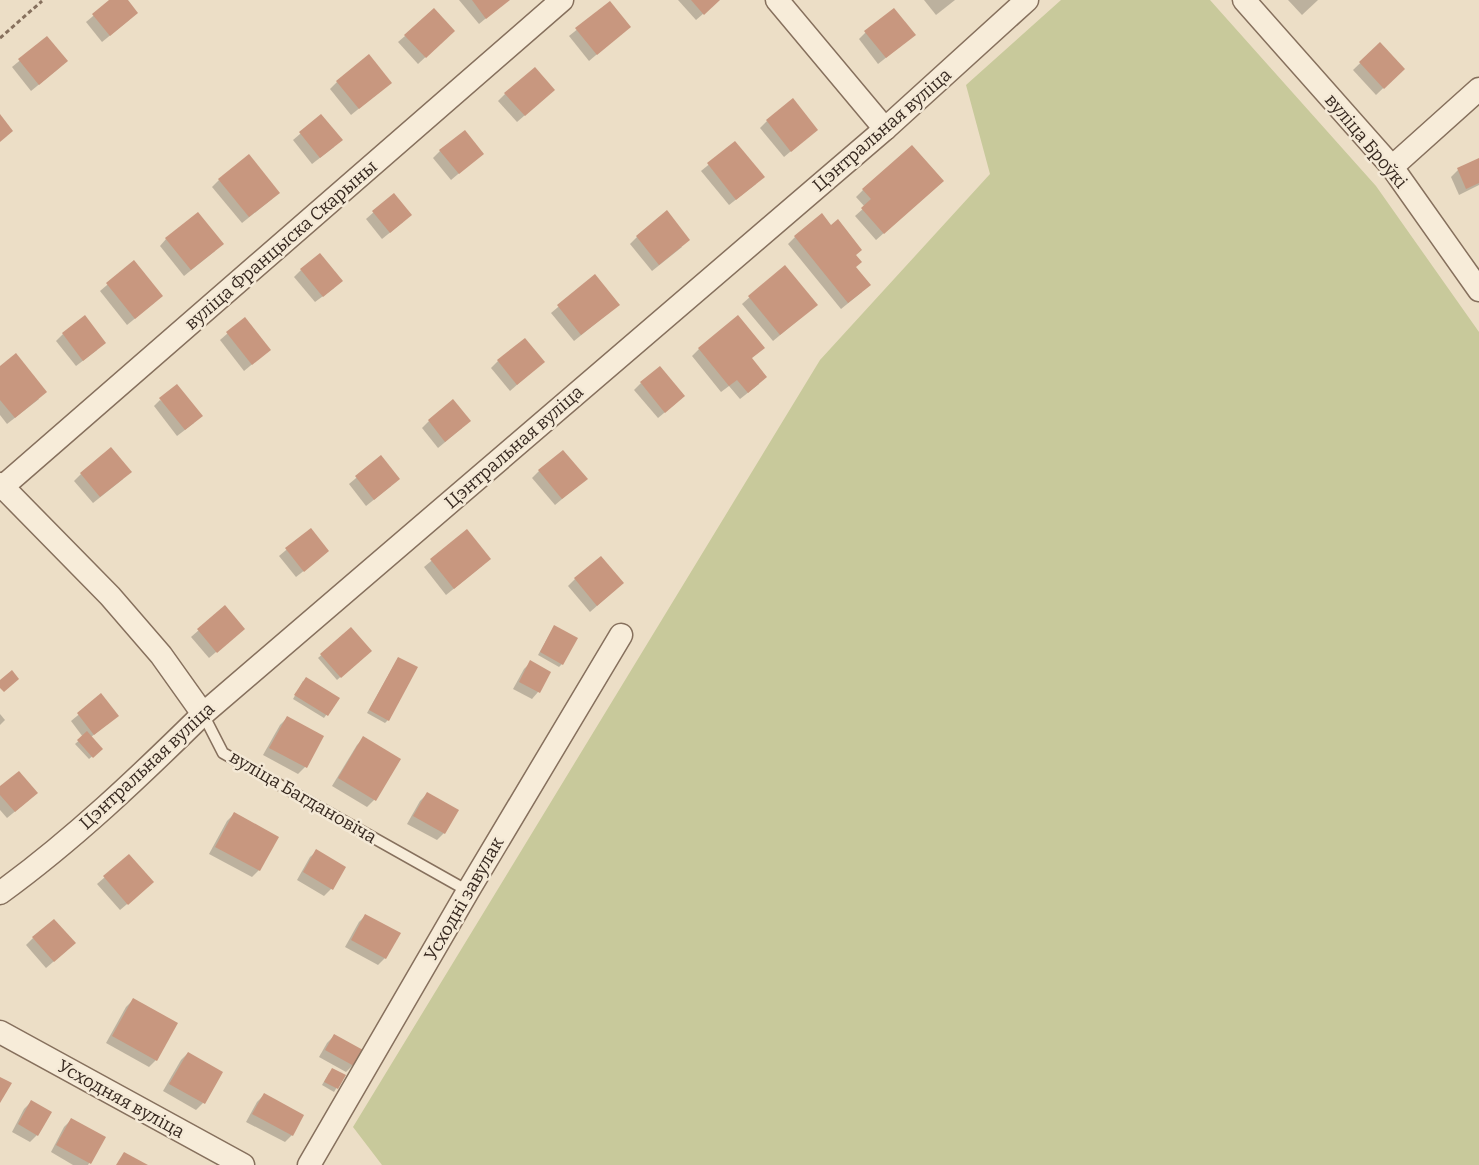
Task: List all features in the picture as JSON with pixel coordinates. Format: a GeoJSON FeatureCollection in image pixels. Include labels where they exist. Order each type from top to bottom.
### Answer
{"type":"FeatureCollection","features":[{"type":"Feature","properties":{"kind":"street","name":"вуліца Францыска Скарыны"},"geometry":{"type":"LineString","coordinates":[[1,487],[562,0]]}},
{"type":"Feature","properties":{"kind":"street"},"geometry":{"type":"LineString","coordinates":[[777,0],[885,129]]}},
{"type":"Feature","properties":{"kind":"street","name":"Цэнтральная вуліца"},"geometry":{"type":"LineString","coordinates":[[0,893],[40,864],[150,766],[203,714],[885,129],[1027,0]]}},
{"type":"Feature","properties":{"kind":"street","name":"вуліца Броўкі"},"geometry":{"type":"LineString","coordinates":[[1244,0],[1392,167],[1479,290]]}},
{"type":"Feature","properties":{"kind":"street"},"geometry":{"type":"LineString","coordinates":[[1392,167],[1479,89]]}},
{"type":"Feature","properties":{"kind":"street","name":"вуліца Багдановіча"},"geometry":{"type":"LineString","coordinates":[[1,487],[125,613],[161,655],[203,714]]}},
{"type":"Feature","properties":{"kind":"street","name":"Усходні завулак"},"geometry":{"type":"LineString","coordinates":[[309,1165],[468,891],[621,635]]}},
{"type":"Feature","properties":{"kind":"street","name":"Усходняя вуліца"},"geometry":{"type":"LineString","coordinates":[[0,1032],[243,1165]]}},
{"type":"Feature","properties":{"kind":"lane","name":"вуліца Багдановіча"},"geometry":{"type":"LineString","coordinates":[[203,714],[223,753],[468,891]]}},
{"type":"Feature","properties":{"kind":"path"},"geometry":{"type":"LineString","coordinates":[[0,38],[42,1]]}},
{"type":"Feature","properties":{"kind":"green space"},"geometry":{"type":"Polygon","coordinates":[[[1061,0],[1210,0],[1376,186],[1479,332],[1479,1165],[382,1165],[353,1127],[820,360],[990,174],[966,85],[1061,0]]]}},
{"type":"Feature","properties":{"kind":"building"},"geometry":{"type":"Polygon","coordinates":[[[109,0],[128,0],[138,13],[110,36],[92,14],[109,0]]]}},
{"type":"Feature","properties":{"kind":"building"},"geometry":{"type":"Polygon","coordinates":[[[472,0],[510,0],[486,19],[472,0]]]}},
{"type":"Feature","properties":{"kind":"building"},"geometry":{"type":"Polygon","coordinates":[[[691,0],[720,0],[704,15],[691,0]]]}},
{"type":"Feature","properties":{"kind":"building"},"geometry":{"type":"Polygon","coordinates":[[[610,1],[631,27],[597,55],[575,28],[610,1]]]}},
{"type":"Feature","properties":{"kind":"building"},"geometry":{"type":"Polygon","coordinates":[[[434,8],[455,31],[426,58],[404,35],[434,8]]]}},
{"type":"Feature","properties":{"kind":"building"},"geometry":{"type":"Polygon","coordinates":[[[894,8],[916,35],[886,58],[864,31],[894,8]]]}},
{"type":"Feature","properties":{"kind":"building"},"geometry":{"type":"Polygon","coordinates":[[[47,36],[68,61],[39,85],[18,59],[47,36]]]}},
{"type":"Feature","properties":{"kind":"building"},"geometry":{"type":"Polygon","coordinates":[[[1380,42],[1405,69],[1384,89],[1359,62],[1380,42]]]}},
{"type":"Feature","properties":{"kind":"building"},"geometry":{"type":"Polygon","coordinates":[[[369,54],[392,83],[359,109],[336,81],[369,54]]]}},
{"type":"Feature","properties":{"kind":"building"},"geometry":{"type":"Polygon","coordinates":[[[535,67],[555,90],[525,116],[504,93],[535,67]]]}},
{"type":"Feature","properties":{"kind":"building"},"geometry":{"type":"Polygon","coordinates":[[[793,98],[818,130],[791,152],[766,120],[793,98]]]}},
{"type":"Feature","properties":{"kind":"building"},"geometry":{"type":"Polygon","coordinates":[[[0,114],[13,131],[0,142],[0,114]]]}},
{"type":"Feature","properties":{"kind":"building"},"geometry":{"type":"Polygon","coordinates":[[[321,114],[343,140],[320,158],[299,132],[321,114]]]}},
{"type":"Feature","properties":{"kind":"building"},"geometry":{"type":"Polygon","coordinates":[[[465,130],[484,154],[459,174],[439,150],[465,130]]]}},
{"type":"Feature","properties":{"kind":"building"},"geometry":{"type":"Polygon","coordinates":[[[735,141],[765,177],[736,200],[707,163],[735,141]]]}},
{"type":"Feature","properties":{"kind":"building"},"geometry":{"type":"Polygon","coordinates":[[[912,145],[944,181],[884,234],[861,208],[871,199],[862,189],[912,145]]]}},
{"type":"Feature","properties":{"kind":"building"},"geometry":{"type":"Polygon","coordinates":[[[249,154],[280,193],[249,217],[218,179],[249,154]]]}},
{"type":"Feature","properties":{"kind":"building"},"geometry":{"type":"Polygon","coordinates":[[[1479,158],[1479,183],[1466,189],[1457,168],[1479,158]]]}},
{"type":"Feature","properties":{"kind":"building"},"geometry":{"type":"Polygon","coordinates":[[[394,193],[412,215],[390,233],[372,211],[394,193]]]}},
{"type":"Feature","properties":{"kind":"building"},"geometry":{"type":"Polygon","coordinates":[[[667,210],[690,240],[659,265],[636,236],[667,210]]]}},
{"type":"Feature","properties":{"kind":"building"},"geometry":{"type":"Polygon","coordinates":[[[198,212],[224,244],[191,270],[165,238],[198,212]]]}},
{"type":"Feature","properties":{"kind":"building"},"geometry":{"type":"Polygon","coordinates":[[[822,213],[831,225],[838,219],[862,250],[856,255],[862,262],[856,267],[871,285],[848,303],[794,236],[822,213]]]}},
{"type":"Feature","properties":{"kind":"building"},"geometry":{"type":"Polygon","coordinates":[[[320,253],[343,281],[323,297],[300,269],[320,253]]]}},
{"type":"Feature","properties":{"kind":"building"},"geometry":{"type":"Polygon","coordinates":[[[134,260],[163,296],[135,319],[106,283],[134,260]]]}},
{"type":"Feature","properties":{"kind":"building"},"geometry":{"type":"Polygon","coordinates":[[[785,265],[818,305],[780,335],[748,296],[785,265]]]}},
{"type":"Feature","properties":{"kind":"building"},"geometry":{"type":"Polygon","coordinates":[[[595,274],[620,305],[581,335],[557,305],[595,274]]]}},
{"type":"Feature","properties":{"kind":"building"},"geometry":{"type":"Polygon","coordinates":[[[85,315],[106,343],[83,361],[62,333],[85,315]]]}},
{"type":"Feature","properties":{"kind":"building"},"geometry":{"type":"Polygon","coordinates":[[[738,315],[765,348],[752,358],[767,377],[748,393],[737,380],[729,386],[698,348],[738,315]]]}},
{"type":"Feature","properties":{"kind":"building"},"geometry":{"type":"Polygon","coordinates":[[[245,317],[271,350],[252,365],[226,332],[245,317]]]}},
{"type":"Feature","properties":{"kind":"building"},"geometry":{"type":"Polygon","coordinates":[[[525,338],[545,362],[517,385],[497,360],[525,338]]]}},
{"type":"Feature","properties":{"kind":"building"},"geometry":{"type":"Polygon","coordinates":[[[16,353],[47,392],[15,418],[0,400],[0,366],[16,353]]]}},
{"type":"Feature","properties":{"kind":"building"},"geometry":{"type":"Polygon","coordinates":[[[660,366],[685,396],[665,413],[640,382],[660,366]]]}},
{"type":"Feature","properties":{"kind":"building"},"geometry":{"type":"Polygon","coordinates":[[[177,384],[203,416],[185,430],[159,398],[177,384]]]}},
{"type":"Feature","properties":{"kind":"building"},"geometry":{"type":"Polygon","coordinates":[[[453,399],[471,421],[445,442],[428,420],[453,399]]]}},
{"type":"Feature","properties":{"kind":"building"},"geometry":{"type":"Polygon","coordinates":[[[111,447],[132,472],[100,497],[80,473],[111,447]]]}},
{"type":"Feature","properties":{"kind":"building"},"geometry":{"type":"Polygon","coordinates":[[[563,450],[588,479],[562,499],[538,470],[563,450]]]}},
{"type":"Feature","properties":{"kind":"building"},"geometry":{"type":"Polygon","coordinates":[[[381,455],[400,479],[374,500],[355,476],[381,455]]]}},
{"type":"Feature","properties":{"kind":"building"},"geometry":{"type":"Polygon","coordinates":[[[311,528],[329,551],[304,572],[285,548],[311,528]]]}},
{"type":"Feature","properties":{"kind":"building"},"geometry":{"type":"Polygon","coordinates":[[[467,529],[491,559],[454,589],[430,559],[467,529]]]}},
{"type":"Feature","properties":{"kind":"building"},"geometry":{"type":"Polygon","coordinates":[[[601,556],[624,583],[597,606],[574,578],[601,556]]]}},
{"type":"Feature","properties":{"kind":"building"},"geometry":{"type":"Polygon","coordinates":[[[225,605],[245,629],[217,653],[197,629],[225,605]]]}},
{"type":"Feature","properties":{"kind":"building"},"geometry":{"type":"Polygon","coordinates":[[[554,625],[578,638],[563,665],[540,652],[554,625]]]}},
{"type":"Feature","properties":{"kind":"building"},"geometry":{"type":"Polygon","coordinates":[[[351,627],[372,651],[341,678],[320,654],[351,627]]]}},
{"type":"Feature","properties":{"kind":"building"},"geometry":{"type":"Polygon","coordinates":[[[398,657],[418,667],[389,721],[369,710],[398,657]]]}},
{"type":"Feature","properties":{"kind":"building"},"geometry":{"type":"Polygon","coordinates":[[[530,660],[551,672],[540,693],[519,682],[530,660]]]}},
{"type":"Feature","properties":{"kind":"building"},"geometry":{"type":"Polygon","coordinates":[[[12,670],[19,679],[4,692],[0,688],[0,680],[12,670]]]}},
{"type":"Feature","properties":{"kind":"building"},"geometry":{"type":"Polygon","coordinates":[[[306,677],[340,698],[328,716],[294,695],[306,677]]]}},
{"type":"Feature","properties":{"kind":"building"},"geometry":{"type":"Polygon","coordinates":[[[101,693],[119,716],[94,735],[77,713],[101,693]]]}},
{"type":"Feature","properties":{"kind":"building"},"geometry":{"type":"Polygon","coordinates":[[[287,716],[324,736],[307,768],[269,748],[287,716]]]}},
{"type":"Feature","properties":{"kind":"building"},"geometry":{"type":"Polygon","coordinates":[[[87,731],[103,749],[93,758],[77,740],[87,731]]]}},
{"type":"Feature","properties":{"kind":"building"},"geometry":{"type":"Polygon","coordinates":[[[363,736],[401,759],[376,801],[338,778],[363,736]]]}},
{"type":"Feature","properties":{"kind":"building"},"geometry":{"type":"Polygon","coordinates":[[[19,771],[38,793],[15,812],[0,795],[0,786],[19,771]]]}},
{"type":"Feature","properties":{"kind":"building"},"geometry":{"type":"Polygon","coordinates":[[[427,792],[459,810],[445,834],[413,816],[427,792]]]}},
{"type":"Feature","properties":{"kind":"building"},"geometry":{"type":"Polygon","coordinates":[[[234,812],[279,837],[260,871],[215,847],[234,812]]]}},
{"type":"Feature","properties":{"kind":"building"},"geometry":{"type":"Polygon","coordinates":[[[316,849],[346,867],[333,890],[303,872],[316,849]]]}},
{"type":"Feature","properties":{"kind":"building"},"geometry":{"type":"Polygon","coordinates":[[[129,854],[154,882],[128,905],[103,876],[129,854]]]}},
{"type":"Feature","properties":{"kind":"building"},"geometry":{"type":"Polygon","coordinates":[[[365,914],[401,933],[386,959],[351,940],[365,914]]]}},
{"type":"Feature","properties":{"kind":"building"},"geometry":{"type":"Polygon","coordinates":[[[54,919],[76,943],[54,962],[32,937],[54,919]]]}},
{"type":"Feature","properties":{"kind":"building"},"geometry":{"type":"Polygon","coordinates":[[[133,998],[178,1023],[157,1061],[112,1036],[133,998]]]}},
{"type":"Feature","properties":{"kind":"building"},"geometry":{"type":"Polygon","coordinates":[[[334,1034],[363,1050],[354,1066],[325,1050],[334,1034]]]}},
{"type":"Feature","properties":{"kind":"building"},"geometry":{"type":"Polygon","coordinates":[[[188,1052],[223,1072],[205,1104],[169,1084],[188,1052]]]}},
{"type":"Feature","properties":{"kind":"building"},"geometry":{"type":"Polygon","coordinates":[[[332,1068],[346,1075],[338,1089],[324,1082],[332,1068]]]}},
{"type":"Feature","properties":{"kind":"building"},"geometry":{"type":"Polygon","coordinates":[[[0,1077],[12,1083],[0,1103],[0,1077]]]}},
{"type":"Feature","properties":{"kind":"building"},"geometry":{"type":"Polygon","coordinates":[[[264,1093],[304,1115],[293,1136],[252,1114],[264,1093]]]}},
{"type":"Feature","properties":{"kind":"building"},"geometry":{"type":"Polygon","coordinates":[[[31,1100],[52,1112],[38,1136],[18,1124],[31,1100]]]}},
{"type":"Feature","properties":{"kind":"building"},"geometry":{"type":"Polygon","coordinates":[[[71,1118],[106,1137],[91,1164],[56,1145],[71,1118]]]}},
{"type":"Feature","properties":{"kind":"building"},"geometry":{"type":"Polygon","coordinates":[[[124,1152],[148,1165],[116,1165],[124,1152]]]}}]}
